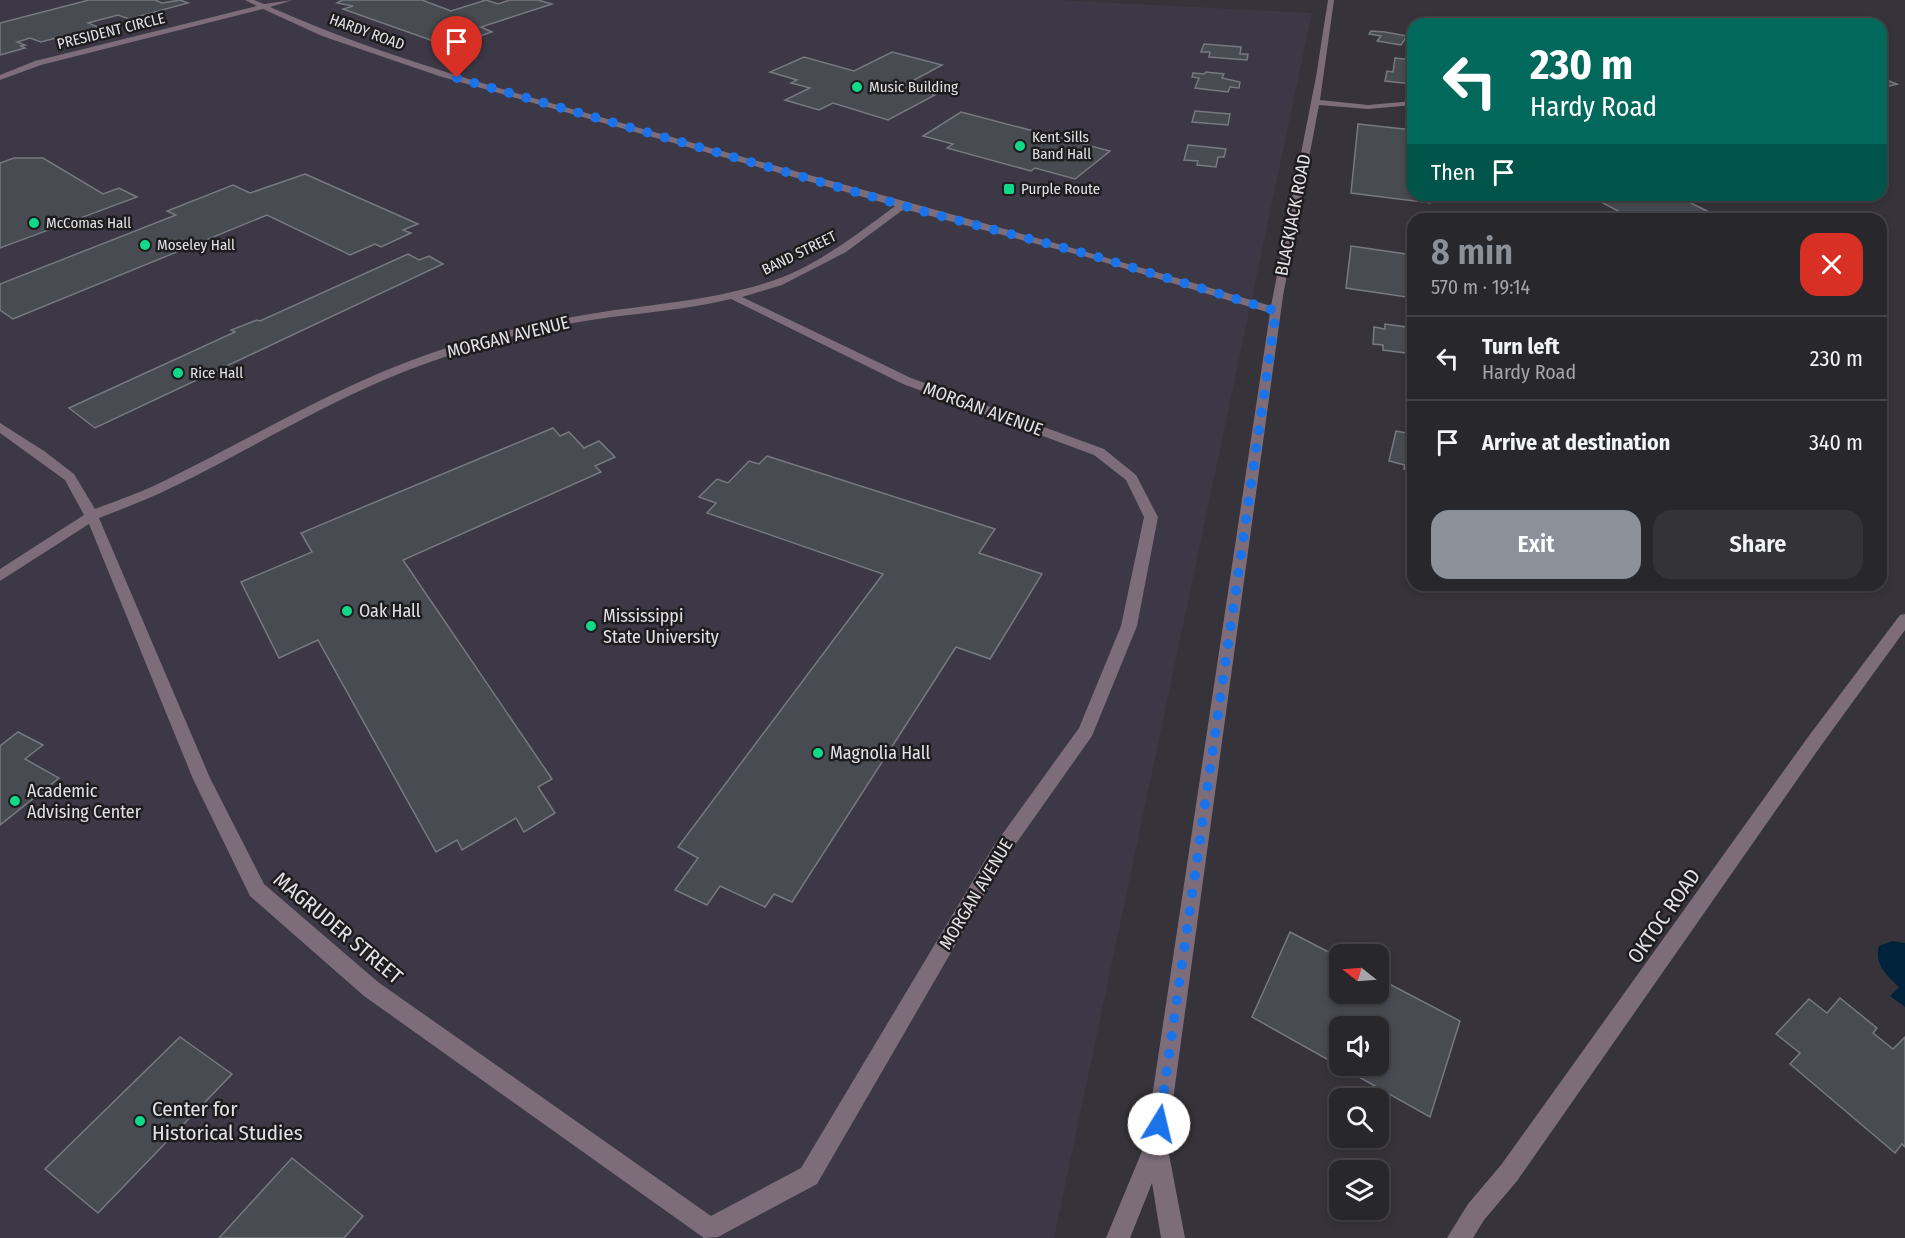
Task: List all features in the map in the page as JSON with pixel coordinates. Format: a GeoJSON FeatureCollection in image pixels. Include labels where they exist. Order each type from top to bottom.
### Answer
{"type":"FeatureCollection","features":[{"type":"Feature","properties":{"kind":"street","name":"HARDY ROAD"},"geometry":{"type":"LineString","coordinates":[[248,0],[325,34],[442,74],[903,205],[1091,255],[1276,311]]}},
{"type":"Feature","properties":{"kind":"street","name":"PRESIDENT CIRCLE"},"geometry":{"type":"LineString","coordinates":[[0,78],[38,63],[290,0]]}},
{"type":"Feature","properties":{"kind":"street","name":"BLACKJACK ROAD"},"geometry":{"type":"LineString","coordinates":[[1118,1238],[1156,1144],[1276,311],[1315,102],[1331,0]]}},
{"type":"Feature","properties":{"kind":"street"},"geometry":{"type":"LineString","coordinates":[[1315,102],[1368,107],[1407,104]]}},
{"type":"Feature","properties":{"kind":"street","name":"BAND STREET"},"geometry":{"type":"LineString","coordinates":[[732,296],[778,283],[842,250],[903,205]]}},
{"type":"Feature","properties":{"kind":"street","name":"MORGAN AVENUE"},"geometry":{"type":"LineString","coordinates":[[0,576],[92,516],[169,484],[311,409],[377,378],[429,358],[530,329],[590,317],[695,304],[732,296],[907,381],[1100,452],[1131,478],[1151,517],[1129,626],[1086,731],[999,853],[809,1176]]}},
{"type":"Feature","properties":{"kind":"street","name":"MAGRUDER STREET"},"geometry":{"type":"LineString","coordinates":[[0,427],[74,481],[92,516],[202,779],[257,890],[371,989],[708,1233],[809,1176]]}},
{"type":"Feature","properties":{"kind":"street","name":"OKTOC ROAD"},"geometry":{"type":"LineString","coordinates":[[1459,1238],[1476,1212],[1509,1173],[1814,742],[1905,619]]}},
{"type":"Feature","properties":{"kind":"street","name":"BLACKJACK ROAD"},"geometry":{"type":"LineString","coordinates":[[1156,1144],[1173,1238]]}},
{"type":"Feature","properties":{"kind":"shaded area","name":"Mississippi State University"},"geometry":{"type":"Polygon","coordinates":[[[0,0],[1058,0],[1312,13],[1054,1238],[0,1238],[0,0]]]}},
{"type":"Feature","properties":{"kind":"water"},"geometry":{"type":"Polygon","coordinates":[[[1892,941],[1905,943],[1905,1007],[1890,996],[1899,987],[1886,974],[1878,958],[1879,946],[1892,941]]]}},
{"type":"Feature","properties":{"kind":"building"},"geometry":{"type":"Polygon","coordinates":[[[89,0],[155,0],[162,3],[180,0],[188,3],[129,19],[118,15],[88,23],[98,27],[41,42],[30,38],[17,42],[25,45],[21,46],[25,48],[0,55],[0,23],[89,0]]]}},
{"type":"Feature","properties":{"kind":"building"},"geometry":{"type":"Polygon","coordinates":[[[342,0],[422,0],[451,11],[486,0],[498,4],[510,0],[538,0],[552,4],[481,27],[492,32],[471,39],[459,35],[436,42],[343,9],[353,6],[337,3],[342,0]]]}},
{"type":"Feature","properties":{"kind":"building"},"geometry":{"type":"Polygon","coordinates":[[[1371,31],[1407,36],[1401,45],[1377,41],[1381,36],[1369,34],[1371,31]]]}},
{"type":"Feature","properties":{"kind":"building"},"geometry":{"type":"Polygon","coordinates":[[[1204,44],[1241,47],[1240,54],[1248,54],[1247,60],[1209,57],[1210,52],[1201,52],[1204,44]]]}},
{"type":"Feature","properties":{"kind":"building","name":"Music Building"},"geometry":{"type":"Polygon","coordinates":[[[892,52],[942,65],[903,86],[935,95],[888,120],[833,103],[819,110],[785,100],[810,88],[791,83],[797,80],[770,72],[804,57],[854,71],[892,52]]]}},
{"type":"Feature","properties":{"kind":"building"},"geometry":{"type":"Polygon","coordinates":[[[1395,58],[1407,59],[1407,83],[1385,81],[1387,71],[1393,72],[1395,58]]]}},
{"type":"Feature","properties":{"kind":"building"},"geometry":{"type":"Polygon","coordinates":[[[1206,72],[1224,74],[1222,78],[1240,82],[1239,88],[1230,87],[1228,92],[1195,88],[1199,78],[1192,77],[1193,73],[1204,74],[1206,72]]]}},
{"type":"Feature","properties":{"kind":"building"},"geometry":{"type":"Polygon","coordinates":[[[1887,80],[1897,84],[1887,86],[1887,80]]]}},
{"type":"Feature","properties":{"kind":"building"},"geometry":{"type":"Polygon","coordinates":[[[1195,111],[1230,114],[1228,125],[1192,122],[1195,111]]]}},
{"type":"Feature","properties":{"kind":"building","name":"Kent Sills Band Hall"},"geometry":{"type":"Polygon","coordinates":[[[961,112],[1110,151],[1075,179],[1035,168],[1031,171],[947,148],[953,144],[923,136],[961,112]]]}},
{"type":"Feature","properties":{"kind":"building"},"geometry":{"type":"Polygon","coordinates":[[[1358,124],[1407,129],[1407,200],[1351,193],[1358,124]]]}},
{"type":"Feature","properties":{"kind":"building"},"geometry":{"type":"Polygon","coordinates":[[[1188,145],[1226,149],[1224,157],[1218,157],[1216,167],[1197,165],[1198,161],[1184,160],[1188,145]]]}},
{"type":"Feature","properties":{"kind":"building","name":"McComas Hall"},"geometry":{"type":"Polygon","coordinates":[[[14,158],[43,158],[103,194],[119,188],[137,197],[0,248],[0,163],[14,158]]]}},
{"type":"Feature","properties":{"kind":"building","name":"Moseley Hall"},"geometry":{"type":"Polygon","coordinates":[[[305,174],[418,224],[403,230],[411,233],[381,247],[375,244],[350,255],[267,215],[13,319],[0,310],[0,284],[176,215],[167,211],[233,185],[250,193],[305,174]]]}},
{"type":"Feature","properties":{"kind":"building"},"geometry":{"type":"Polygon","coordinates":[[[1599,201],[1687,201],[1711,213],[1622,213],[1599,201]]]}},
{"type":"Feature","properties":{"kind":"building"},"geometry":{"type":"Polygon","coordinates":[[[1351,246],[1407,254],[1407,297],[1346,288],[1351,246]]]}},
{"type":"Feature","properties":{"kind":"building","name":"Rice Hall"},"geometry":{"type":"Polygon","coordinates":[[[408,254],[419,260],[429,256],[443,264],[95,428],[69,408],[235,332],[231,330],[257,320],[260,321],[408,254]]]}},
{"type":"Feature","properties":{"kind":"building"},"geometry":{"type":"Polygon","coordinates":[[[1385,324],[1407,327],[1407,353],[1383,350],[1383,345],[1373,344],[1374,327],[1385,329],[1385,324]]]}},
{"type":"Feature","properties":{"kind":"building","name":"Oak Hall"},"geometry":{"type":"Polygon","coordinates":[[[553,428],[560,436],[569,432],[584,448],[599,441],[615,457],[595,466],[601,472],[403,560],[552,779],[538,787],[555,813],[524,832],[516,818],[462,850],[457,840],[436,852],[318,640],[279,658],[241,582],[312,552],[301,533],[553,428]]]}},
{"type":"Feature","properties":{"kind":"building"},"geometry":{"type":"Polygon","coordinates":[[[1396,431],[1407,433],[1407,470],[1404,469],[1405,465],[1389,461],[1396,431]]]}},
{"type":"Feature","properties":{"kind":"building","name":"Magnolia Hall"},"geometry":{"type":"Polygon","coordinates":[[[767,456],[995,529],[979,553],[1042,574],[990,659],[956,647],[792,902],[774,894],[765,907],[720,886],[707,905],[675,890],[698,858],[678,847],[883,574],[707,513],[716,503],[699,497],[717,479],[728,483],[749,461],[759,464],[767,456]]]}},
{"type":"Feature","properties":{"kind":"building","name":"Academic Advising Center"},"geometry":{"type":"Polygon","coordinates":[[[18,732],[43,745],[25,759],[59,778],[0,825],[0,746],[18,732]]]}},
{"type":"Feature","properties":{"kind":"building"},"geometry":{"type":"Polygon","coordinates":[[[1290,932],[1329,952],[1329,1004],[1389,1004],[1389,984],[1460,1021],[1430,1117],[1389,1094],[1389,1088],[1378,1088],[1357,1076],[1389,1076],[1389,1016],[1329,1016],[1329,1060],[1252,1017],[1290,932]]]}},
{"type":"Feature","properties":{"kind":"building"},"geometry":{"type":"Polygon","coordinates":[[[1840,998],[1877,1028],[1873,1033],[1893,1049],[1905,1037],[1905,1147],[1902,1144],[1895,1153],[1790,1064],[1800,1053],[1776,1034],[1809,999],[1827,1013],[1840,998]]]}},
{"type":"Feature","properties":{"kind":"building","name":"Center for Historical Studies"},"geometry":{"type":"Polygon","coordinates":[[[180,1037],[232,1074],[98,1213],[45,1169],[180,1037]]]}},
{"type":"Feature","properties":{"kind":"building"},"geometry":{"type":"Polygon","coordinates":[[[292,1158],[363,1216],[344,1238],[219,1238],[292,1158]]]}},
{"type":"Feature","properties":{"kind":"place","name":"Music Building"},"geometry":{"type":"Point","coordinates":[857,87]}},
{"type":"Feature","properties":{"kind":"place","name":"Kent Sills Band Hall"},"geometry":{"type":"Point","coordinates":[1020,146]}},
{"type":"Feature","properties":{"kind":"place","name":"Purple Route"},"geometry":{"type":"Point","coordinates":[1009,189]}},
{"type":"Feature","properties":{"kind":"place","name":"McComas Hall"},"geometry":{"type":"Point","coordinates":[34,223]}},
{"type":"Feature","properties":{"kind":"place","name":"Moseley Hall"},"geometry":{"type":"Point","coordinates":[145,245]}},
{"type":"Feature","properties":{"kind":"place","name":"Rice Hall"},"geometry":{"type":"Point","coordinates":[178,373]}},
{"type":"Feature","properties":{"kind":"place","name":"Oak Hall"},"geometry":{"type":"Point","coordinates":[347,611]}},
{"type":"Feature","properties":{"kind":"place","name":"Mississippi State University"},"geometry":{"type":"Point","coordinates":[591,626]}},
{"type":"Feature","properties":{"kind":"place","name":"Magnolia Hall"},"geometry":{"type":"Point","coordinates":[818,753]}},
{"type":"Feature","properties":{"kind":"place","name":"Academic Advising Center"},"geometry":{"type":"Point","coordinates":[15,801]}},
{"type":"Feature","properties":{"kind":"place","name":"Center for Historical Studies"},"geometry":{"type":"Point","coordinates":[140,1121]}},
{"type":"Feature","properties":{"kind":"route"},"geometry":{"type":"LineString","coordinates":[[457,78],[922,211],[1091,255],[1276,311],[1159,1124]]}}]}
